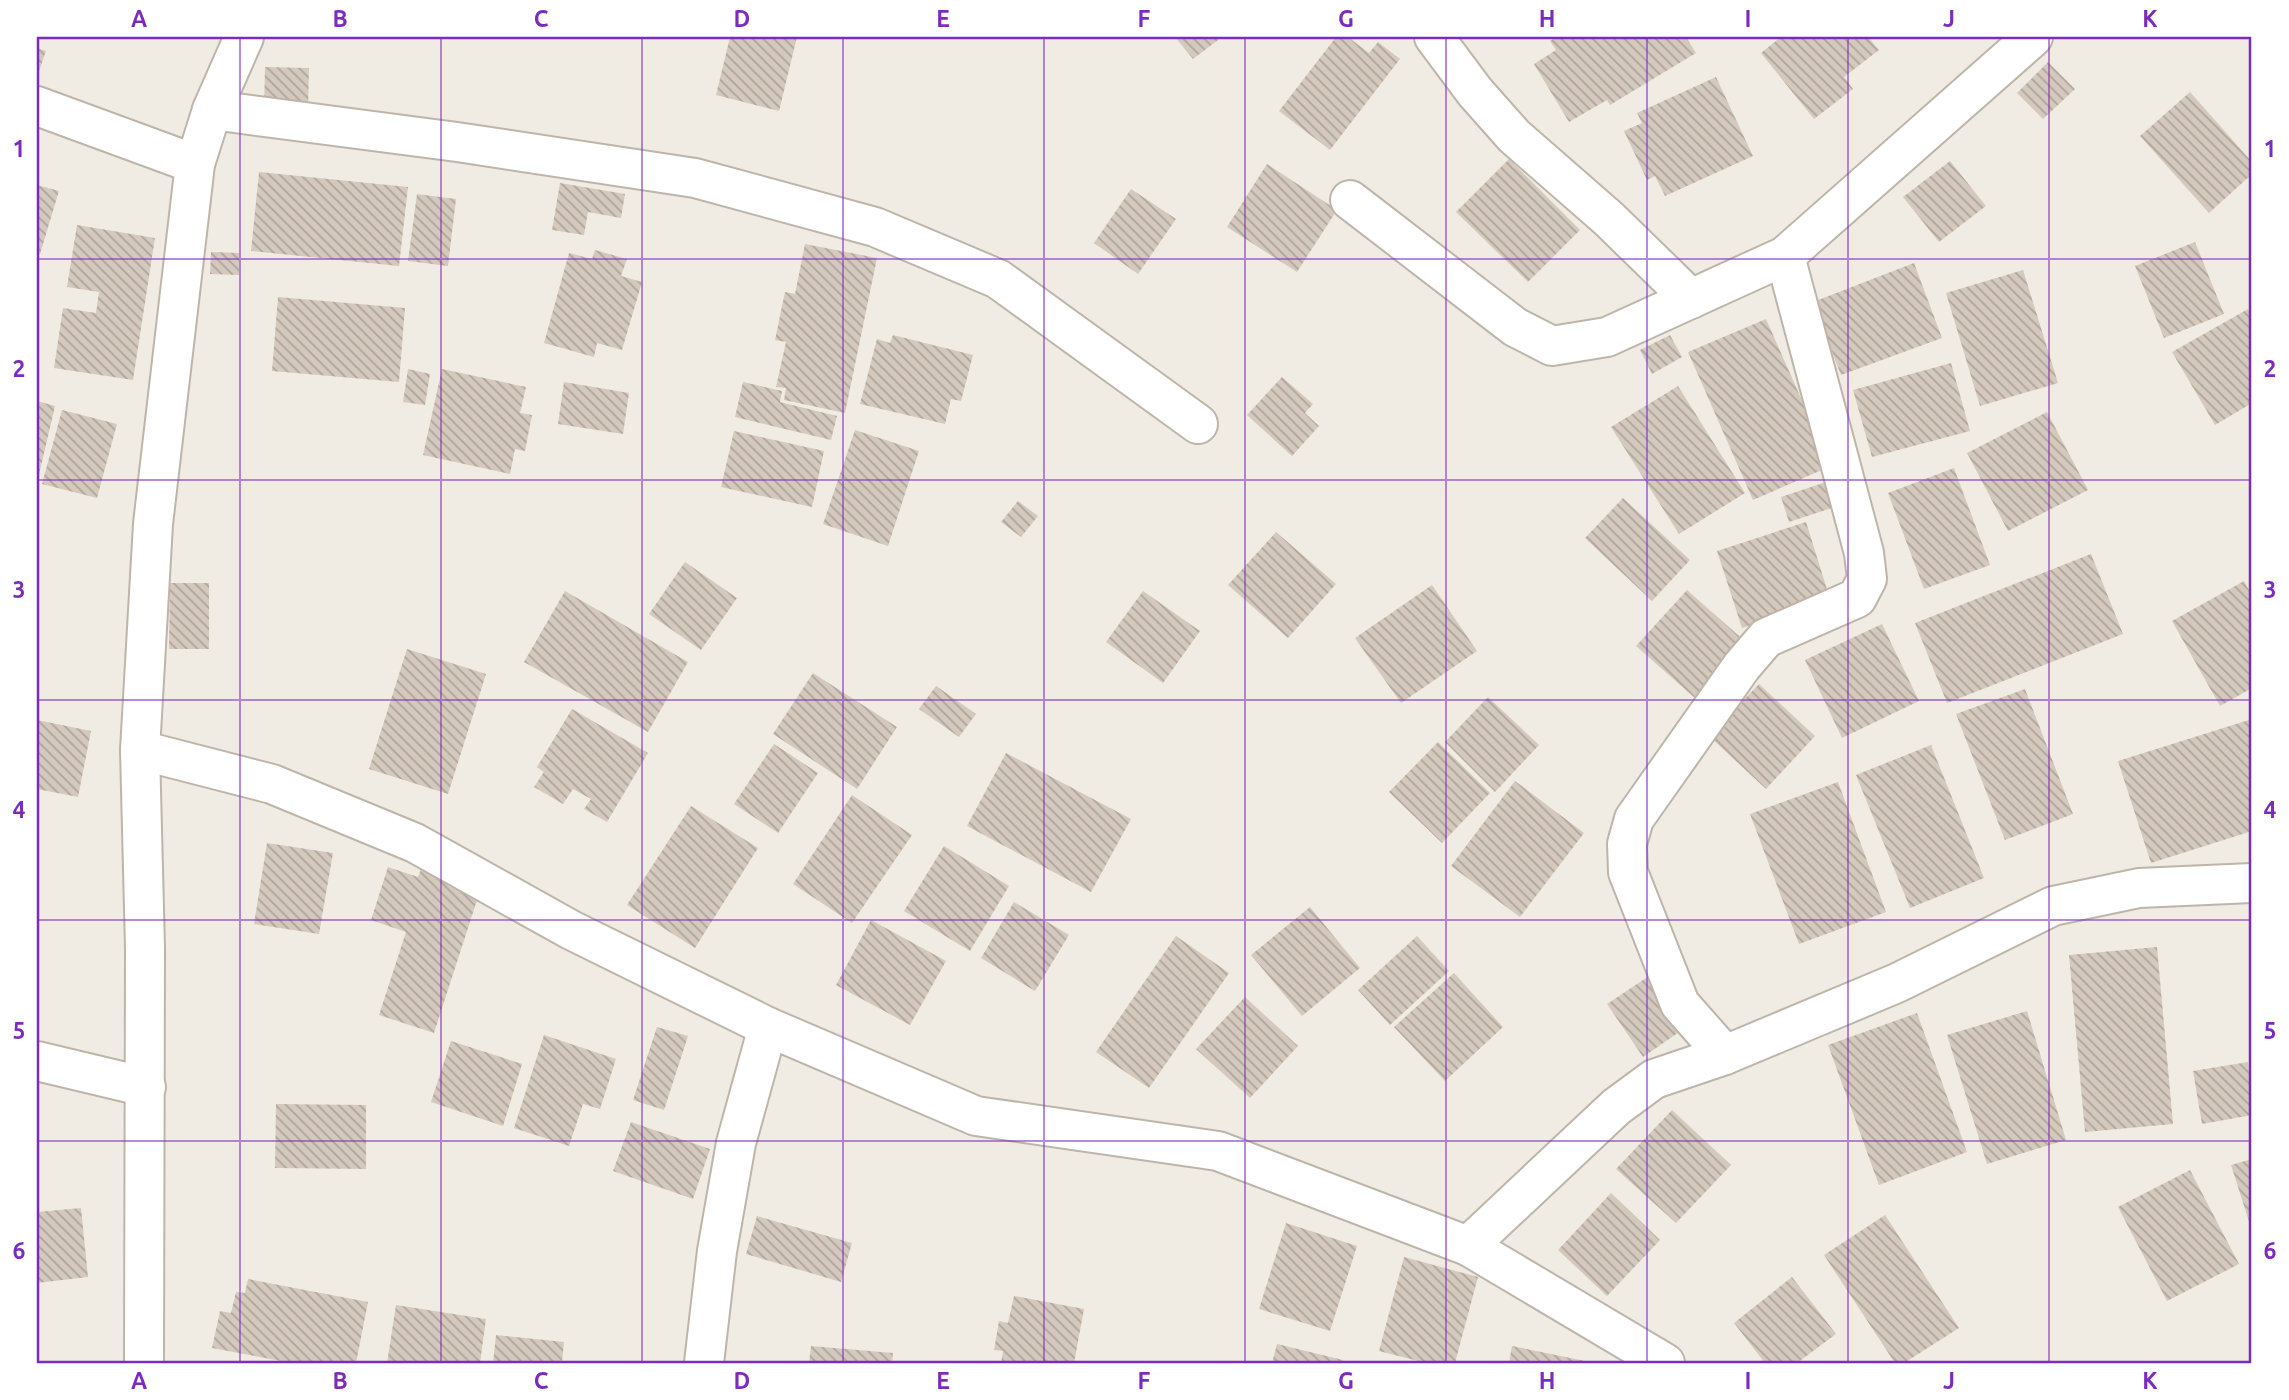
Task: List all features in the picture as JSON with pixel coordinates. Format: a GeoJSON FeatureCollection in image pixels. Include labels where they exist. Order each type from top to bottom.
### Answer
{"type":"FeatureCollection","features":[{"type":"Feature","properties":{"kind":"street"},"geometry":{"type":"LineString","coordinates":[[139,1362],[146,1087],[140,750],[153,524],[195,164],[212,110],[244,37]]}},
{"type":"Feature","properties":{"kind":"street"},"geometry":{"type":"LineString","coordinates":[[1434,37],[1475,92],[1514,136],[1609,219],[1691,299]]}},
{"type":"Feature","properties":{"kind":"street"},"geometry":{"type":"LineString","coordinates":[[1350,200],[1515,327],[1552,346],[1608,337],[1785,256],[2033,37]]}},
{"type":"Feature","properties":{"kind":"street"},"geometry":{"type":"LineString","coordinates":[[37,106],[195,164]]}},
{"type":"Feature","properties":{"kind":"street"},"geometry":{"type":"LineString","coordinates":[[212,110],[457,142],[695,178],[875,228],[998,279],[1198,424]]}},
{"type":"Feature","properties":{"kind":"street"},"geometry":{"type":"LineString","coordinates":[[1725,1055],[1680,1004],[1628,872],[1627,845],[1634,820],[1742,666],[1766,638],[1857,598],[1867,579],[1864,553],[1785,256]]}},
{"type":"Feature","properties":{"kind":"street"},"geometry":{"type":"LineString","coordinates":[[140,750],[272,784],[415,843],[571,930],[768,1027],[975,1116],[1218,1151],[1468,1246],[1665,1363]]}},
{"type":"Feature","properties":{"kind":"street"},"geometry":{"type":"LineString","coordinates":[[1468,1246],[1616,1107],[1654,1079],[1725,1055],[1897,983],[2053,906],[2139,888],[2252,883]]}},
{"type":"Feature","properties":{"kind":"street"},"geometry":{"type":"LineString","coordinates":[[704,1363],[717,1251],[736,1143],[768,1027]]}},
{"type":"Feature","properties":{"kind":"street"},"geometry":{"type":"LineString","coordinates":[[37,1061],[146,1087]]}},
{"type":"Feature","properties":{"kind":"building"},"geometry":{"type":"Polygon","coordinates":[[[730,37],[797,37],[779,111],[716,95],[730,37]]]}},
{"type":"Feature","properties":{"kind":"building"},"geometry":{"type":"Polygon","coordinates":[[[1175,37],[1222,37],[1193,59],[1175,37]]]}},
{"type":"Feature","properties":{"kind":"building"},"geometry":{"type":"Polygon","coordinates":[[[1336,37],[1348,37],[1369,53],[1378,42],[1400,59],[1330,150],[1279,111],[1336,37]]]}},
{"type":"Feature","properties":{"kind":"building"},"geometry":{"type":"Polygon","coordinates":[[[1556,37],[1686,37],[1696,53],[1610,105],[1607,100],[1569,122],[1534,64],[1556,50],[1550,41],[1556,37]]]}},
{"type":"Feature","properties":{"kind":"building"},"geometry":{"type":"Polygon","coordinates":[[[1781,37],[1868,37],[1879,50],[1844,77],[1853,89],[1814,119],[1761,53],[1781,37]]]}},
{"type":"Feature","properties":{"kind":"building"},"geometry":{"type":"Polygon","coordinates":[[[37,48],[46,51],[37,77],[37,48]]]}},
{"type":"Feature","properties":{"kind":"building"},"geometry":{"type":"Polygon","coordinates":[[[2048,62],[2075,89],[2043,119],[2017,93],[2048,62]]]}},
{"type":"Feature","properties":{"kind":"building"},"geometry":{"type":"Polygon","coordinates":[[[265,67],[309,68],[308,111],[264,109],[265,67]]]}},
{"type":"Feature","properties":{"kind":"building"},"geometry":{"type":"Polygon","coordinates":[[[1716,77],[1753,156],[1665,196],[1655,176],[1647,180],[1624,131],[1642,123],[1637,113],[1716,77]]]}},
{"type":"Feature","properties":{"kind":"building"},"geometry":{"type":"Polygon","coordinates":[[[2190,92],[2252,162],[2252,174],[2209,213],[2140,136],[2190,92]]]}},
{"type":"Feature","properties":{"kind":"building"},"geometry":{"type":"Polygon","coordinates":[[[1509,159],[1580,230],[1528,282],[1456,212],[1509,159]]]}},
{"type":"Feature","properties":{"kind":"building"},"geometry":{"type":"Polygon","coordinates":[[[1950,161],[1986,206],[1939,242],[1903,197],[1950,161]]]}},
{"type":"Feature","properties":{"kind":"building"},"geometry":{"type":"Polygon","coordinates":[[[1267,164],[1337,210],[1297,272],[1227,227],[1267,164]]]}},
{"type":"Feature","properties":{"kind":"building"},"geometry":{"type":"Polygon","coordinates":[[[259,172],[408,187],[399,266],[251,251],[259,172]]]}},
{"type":"Feature","properties":{"kind":"building"},"geometry":{"type":"Polygon","coordinates":[[[560,183],[625,194],[621,218],[588,212],[584,235],[552,230],[560,183]]]}},
{"type":"Feature","properties":{"kind":"building"},"geometry":{"type":"Polygon","coordinates":[[[37,185],[59,191],[40,254],[37,253],[37,185]]]}},
{"type":"Feature","properties":{"kind":"building"},"geometry":{"type":"Polygon","coordinates":[[[1131,189],[1176,219],[1138,274],[1094,243],[1131,189]]]}},
{"type":"Feature","properties":{"kind":"building"},"geometry":{"type":"Polygon","coordinates":[[[417,194],[456,199],[448,266],[408,261],[417,194]]]}},
{"type":"Feature","properties":{"kind":"building"},"geometry":{"type":"Polygon","coordinates":[[[77,225],[155,238],[133,380],[54,368],[63,308],[96,313],[99,292],[67,287],[77,225]]]}},
{"type":"Feature","properties":{"kind":"building"},"geometry":{"type":"Polygon","coordinates":[[[2195,242],[2224,314],[2164,338],[2135,266],[2195,242]]]}},
{"type":"Feature","properties":{"kind":"building"},"geometry":{"type":"Polygon","coordinates":[[[805,244],[877,258],[845,413],[784,400],[786,388],[776,387],[786,342],[775,340],[785,292],[795,294],[805,244]]]}},
{"type":"Feature","properties":{"kind":"building"},"geometry":{"type":"Polygon","coordinates":[[[595,250],[627,259],[621,276],[642,282],[622,350],[597,343],[594,357],[544,343],[569,253],[592,259],[595,250]]]}},
{"type":"Feature","properties":{"kind":"building"},"geometry":{"type":"Polygon","coordinates":[[[211,252],[239,253],[239,275],[210,274],[211,252]]]}},
{"type":"Feature","properties":{"kind":"building"},"geometry":{"type":"Polygon","coordinates":[[[1914,263],[1942,338],[1841,375],[1813,302],[1914,263]]]}},
{"type":"Feature","properties":{"kind":"building"},"geometry":{"type":"Polygon","coordinates":[[[2023,270],[2058,383],[1980,406],[1946,293],[2023,270]]]}},
{"type":"Feature","properties":{"kind":"building"},"geometry":{"type":"Polygon","coordinates":[[[278,297],[405,308],[399,382],[272,371],[278,297]]]}},
{"type":"Feature","properties":{"kind":"building"},"geometry":{"type":"Polygon","coordinates":[[[2248,309],[2252,317],[2252,403],[2215,425],[2172,352],[2248,309]]]}},
{"type":"Feature","properties":{"kind":"building"},"geometry":{"type":"Polygon","coordinates":[[[1766,319],[1831,466],[1753,500],[1688,352],[1766,319]]]}},
{"type":"Feature","properties":{"kind":"building"},"geometry":{"type":"Polygon","coordinates":[[[893,335],[973,355],[961,401],[951,399],[945,424],[860,404],[877,339],[890,343],[893,335]]]}},
{"type":"Feature","properties":{"kind":"building"},"geometry":{"type":"Polygon","coordinates":[[[1670,335],[1682,357],[1652,374],[1640,350],[1670,335]]]}},
{"type":"Feature","properties":{"kind":"building"},"geometry":{"type":"Polygon","coordinates":[[[1951,363],[1970,431],[1872,457],[1853,390],[1951,363]]]}},
{"type":"Feature","properties":{"kind":"building"},"geometry":{"type":"Polygon","coordinates":[[[408,369],[430,374],[425,405],[403,402],[408,369]]]}},
{"type":"Feature","properties":{"kind":"building"},"geometry":{"type":"Polygon","coordinates":[[[442,369],[526,387],[520,413],[532,415],[525,451],[515,449],[510,474],[423,455],[442,369]]]}},
{"type":"Feature","properties":{"kind":"building"},"geometry":{"type":"Polygon","coordinates":[[[1282,377],[1313,404],[1305,413],[1319,426],[1292,456],[1247,415],[1282,377]]]}},
{"type":"Feature","properties":{"kind":"building"},"geometry":{"type":"Polygon","coordinates":[[[564,382],[629,393],[623,434],[558,424],[564,382]]]}},
{"type":"Feature","properties":{"kind":"building"},"geometry":{"type":"Polygon","coordinates":[[[743,382],[782,391],[780,402],[837,416],[831,440],[735,417],[743,382]]]}},
{"type":"Feature","properties":{"kind":"building"},"geometry":{"type":"Polygon","coordinates":[[[1678,386],[1745,493],[1679,534],[1611,427],[1678,386]]]}},
{"type":"Feature","properties":{"kind":"building"},"geometry":{"type":"Polygon","coordinates":[[[37,401],[55,406],[38,479],[37,479],[37,401]]]}},
{"type":"Feature","properties":{"kind":"building"},"geometry":{"type":"Polygon","coordinates":[[[62,410],[117,424],[97,498],[42,484],[62,410]]]}},
{"type":"Feature","properties":{"kind":"building"},"geometry":{"type":"Polygon","coordinates":[[[2047,412],[2088,490],[2008,531],[1967,453],[2047,412]]]}},
{"type":"Feature","properties":{"kind":"building"},"geometry":{"type":"Polygon","coordinates":[[[855,430],[919,451],[888,546],[823,524],[855,430]]]}},
{"type":"Feature","properties":{"kind":"building"},"geometry":{"type":"Polygon","coordinates":[[[734,431],[824,451],[812,507],[721,487],[734,431]]]}},
{"type":"Feature","properties":{"kind":"building"},"geometry":{"type":"Polygon","coordinates":[[[1954,468],[1990,565],[1924,589],[1888,493],[1954,468]]]}},
{"type":"Feature","properties":{"kind":"building"},"geometry":{"type":"Polygon","coordinates":[[[1835,479],[1844,504],[1789,522],[1781,497],[1835,479]]]}},
{"type":"Feature","properties":{"kind":"building"},"geometry":{"type":"Polygon","coordinates":[[[1623,498],[1690,560],[1652,601],[1585,538],[1623,498]]]}},
{"type":"Feature","properties":{"kind":"building"},"geometry":{"type":"Polygon","coordinates":[[[1018,501],[1038,516],[1021,537],[1001,522],[1018,501]]]}},
{"type":"Feature","properties":{"kind":"building"},"geometry":{"type":"Polygon","coordinates":[[[1806,522],[1830,599],[1742,628],[1717,551],[1806,522]]]}},
{"type":"Feature","properties":{"kind":"building"},"geometry":{"type":"Polygon","coordinates":[[[1276,532],[1336,584],[1288,638],[1228,585],[1276,532]]]}},
{"type":"Feature","properties":{"kind":"building"},"geometry":{"type":"Polygon","coordinates":[[[2091,554],[2123,634],[1947,703],[1915,623],[2091,554]]]}},
{"type":"Feature","properties":{"kind":"building"},"geometry":{"type":"Polygon","coordinates":[[[685,562],[737,598],[701,650],[649,614],[685,562]]]}},
{"type":"Feature","properties":{"kind":"building"},"geometry":{"type":"Polygon","coordinates":[[[2244,581],[2252,596],[2252,688],[2220,706],[2172,621],[2244,581]]]}},
{"type":"Feature","properties":{"kind":"building"},"geometry":{"type":"Polygon","coordinates":[[[170,583],[209,583],[209,649],[169,649],[170,583]]]}},
{"type":"Feature","properties":{"kind":"building"},"geometry":{"type":"Polygon","coordinates":[[[1432,585],[1477,651],[1401,703],[1355,638],[1432,585]]]}},
{"type":"Feature","properties":{"kind":"building"},"geometry":{"type":"Polygon","coordinates":[[[1687,590],[1747,643],[1696,699],[1636,646],[1687,590]]]}},
{"type":"Feature","properties":{"kind":"building"},"geometry":{"type":"Polygon","coordinates":[[[565,591],[688,662],[648,732],[524,662],[565,591]]]}},
{"type":"Feature","properties":{"kind":"building"},"geometry":{"type":"Polygon","coordinates":[[[1143,591],[1200,631],[1163,683],[1106,642],[1143,591]]]}},
{"type":"Feature","properties":{"kind":"building"},"geometry":{"type":"Polygon","coordinates":[[[1882,624],[1919,701],[1842,738],[1805,660],[1882,624]]]}},
{"type":"Feature","properties":{"kind":"building"},"geometry":{"type":"Polygon","coordinates":[[[407,649],[486,674],[448,794],[369,769],[407,649]]]}},
{"type":"Feature","properties":{"kind":"building"},"geometry":{"type":"Polygon","coordinates":[[[813,673],[897,727],[857,789],[773,734],[813,673]]]}},
{"type":"Feature","properties":{"kind":"building"},"geometry":{"type":"Polygon","coordinates":[[[1759,684],[1815,736],[1766,789],[1709,736],[1759,684]]]}},
{"type":"Feature","properties":{"kind":"building"},"geometry":{"type":"Polygon","coordinates":[[[936,686],[976,714],[959,737],[919,709],[936,686]]]}},
{"type":"Feature","properties":{"kind":"building"},"geometry":{"type":"Polygon","coordinates":[[[2025,689],[2073,814],[2005,840],[1956,714],[2025,689]]]}},
{"type":"Feature","properties":{"kind":"building"},"geometry":{"type":"Polygon","coordinates":[[[1488,697],[1539,745],[1495,792],[1445,742],[1488,697]]]}},
{"type":"Feature","properties":{"kind":"building"},"geometry":{"type":"Polygon","coordinates":[[[572,709],[648,753],[607,822],[584,809],[591,799],[573,789],[563,804],[534,787],[544,772],[537,767],[572,709]]]}},
{"type":"Feature","properties":{"kind":"building"},"geometry":{"type":"Polygon","coordinates":[[[2252,719],[2252,831],[2151,863],[2118,761],[2252,719]]]}},
{"type":"Feature","properties":{"kind":"building"},"geometry":{"type":"Polygon","coordinates":[[[37,720],[91,731],[78,797],[37,789],[37,720]]]}},
{"type":"Feature","properties":{"kind":"building"},"geometry":{"type":"Polygon","coordinates":[[[1438,742],[1490,793],[1442,843],[1389,792],[1438,742]]]}},
{"type":"Feature","properties":{"kind":"building"},"geometry":{"type":"Polygon","coordinates":[[[774,744],[818,773],[778,833],[734,804],[774,744]]]}},
{"type":"Feature","properties":{"kind":"building"},"geometry":{"type":"Polygon","coordinates":[[[1931,745],[1984,878],[1910,908],[1856,775],[1931,745]]]}},
{"type":"Feature","properties":{"kind":"building"},"geometry":{"type":"Polygon","coordinates":[[[1006,753],[1131,819],[1091,892],[967,826],[1006,753]]]}},
{"type":"Feature","properties":{"kind":"building"},"geometry":{"type":"Polygon","coordinates":[[[1515,781],[1584,833],[1520,917],[1451,866],[1515,781]]]}},
{"type":"Feature","properties":{"kind":"building"},"geometry":{"type":"Polygon","coordinates":[[[1838,782],[1886,912],[1799,944],[1750,814],[1838,782]]]}},
{"type":"Feature","properties":{"kind":"building"},"geometry":{"type":"Polygon","coordinates":[[[852,795],[912,835],[852,923],[793,884],[852,795]]]}},
{"type":"Feature","properties":{"kind":"building"},"geometry":{"type":"Polygon","coordinates":[[[691,806],[758,848],[695,948],[627,905],[691,806]]]}},
{"type":"Feature","properties":{"kind":"building"},"geometry":{"type":"Polygon","coordinates":[[[267,843],[333,853],[319,934],[254,924],[267,843]]]}},
{"type":"Feature","properties":{"kind":"building"},"geometry":{"type":"Polygon","coordinates":[[[944,846],[1009,886],[970,951],[904,911],[944,846]]]}},
{"type":"Feature","properties":{"kind":"building"},"geometry":{"type":"Polygon","coordinates":[[[388,867],[418,877],[422,867],[451,877],[448,886],[478,897],[434,1033],[379,1015],[406,932],[371,920],[388,867]]]}},
{"type":"Feature","properties":{"kind":"building"},"geometry":{"type":"Polygon","coordinates":[[[1014,902],[1069,935],[1035,991],[981,958],[1014,902]]]}},
{"type":"Feature","properties":{"kind":"building"},"geometry":{"type":"Polygon","coordinates":[[[1310,907],[1360,968],[1302,1016],[1251,955],[1310,907]]]}},
{"type":"Feature","properties":{"kind":"building"},"geometry":{"type":"Polygon","coordinates":[[[871,920],[946,961],[910,1025],[836,985],[871,920]]]}},
{"type":"Feature","properties":{"kind":"building"},"geometry":{"type":"Polygon","coordinates":[[[1176,936],[1229,973],[1149,1088],[1096,1052],[1176,936]]]}},
{"type":"Feature","properties":{"kind":"building"},"geometry":{"type":"Polygon","coordinates":[[[1417,936],[1449,971],[1390,1025],[1358,990],[1417,936]]]}},
{"type":"Feature","properties":{"kind":"building"},"geometry":{"type":"Polygon","coordinates":[[[2157,947],[2173,1124],[2085,1132],[2069,955],[2157,947]]]}},
{"type":"Feature","properties":{"kind":"building"},"geometry":{"type":"Polygon","coordinates":[[[1454,973],[1503,1027],[1445,1081],[1394,1027],[1454,973]]]}},
{"type":"Feature","properties":{"kind":"building"},"geometry":{"type":"Polygon","coordinates":[[[1649,976],[1685,1028],[1643,1057],[1607,1004],[1649,976]]]}},
{"type":"Feature","properties":{"kind":"building"},"geometry":{"type":"Polygon","coordinates":[[[1245,997],[1298,1046],[1250,1098],[1196,1049],[1245,997]]]}},
{"type":"Feature","properties":{"kind":"building"},"geometry":{"type":"Polygon","coordinates":[[[2027,1011],[2066,1140],[1987,1164],[1947,1035],[2027,1011]]]}},
{"type":"Feature","properties":{"kind":"building"},"geometry":{"type":"Polygon","coordinates":[[[1917,1013],[1967,1152],[1879,1185],[1828,1045],[1917,1013]]]}},
{"type":"Feature","properties":{"kind":"building"},"geometry":{"type":"Polygon","coordinates":[[[657,1027],[688,1036],[664,1110],[633,1100],[657,1027]]]}},
{"type":"Feature","properties":{"kind":"building"},"geometry":{"type":"Polygon","coordinates":[[[544,1035],[616,1059],[600,1109],[583,1104],[569,1146],[514,1128],[544,1035]]]}},
{"type":"Feature","properties":{"kind":"building"},"geometry":{"type":"Polygon","coordinates":[[[451,1041],[522,1064],[503,1126],[431,1102],[451,1041]]]}},
{"type":"Feature","properties":{"kind":"building"},"geometry":{"type":"Polygon","coordinates":[[[2248,1062],[2252,1115],[2202,1124],[2193,1071],[2248,1062]]]}},
{"type":"Feature","properties":{"kind":"building"},"geometry":{"type":"Polygon","coordinates":[[[276,1104],[366,1105],[366,1169],[275,1168],[276,1104]]]}},
{"type":"Feature","properties":{"kind":"building"},"geometry":{"type":"Polygon","coordinates":[[[1672,1110],[1731,1165],[1676,1223],[1616,1169],[1672,1110]]]}},
{"type":"Feature","properties":{"kind":"building"},"geometry":{"type":"Polygon","coordinates":[[[631,1122],[710,1149],[693,1199],[613,1171],[631,1122]]]}},
{"type":"Feature","properties":{"kind":"building"},"geometry":{"type":"Polygon","coordinates":[[[2252,1159],[2252,1231],[2231,1165],[2252,1159]]]}},
{"type":"Feature","properties":{"kind":"building"},"geometry":{"type":"Polygon","coordinates":[[[2190,1170],[2239,1264],[2167,1301],[2118,1207],[2190,1170]]]}},
{"type":"Feature","properties":{"kind":"building"},"geometry":{"type":"Polygon","coordinates":[[[1611,1193],[1660,1240],[1607,1296],[1558,1250],[1611,1193]]]}},
{"type":"Feature","properties":{"kind":"building"},"geometry":{"type":"Polygon","coordinates":[[[81,1208],[88,1277],[37,1283],[37,1212],[81,1208]]]}},
{"type":"Feature","properties":{"kind":"building"},"geometry":{"type":"Polygon","coordinates":[[[1885,1215],[1959,1328],[1904,1363],[1895,1363],[1824,1255],[1885,1215]]]}},
{"type":"Feature","properties":{"kind":"building"},"geometry":{"type":"Polygon","coordinates":[[[757,1216],[852,1243],[841,1282],[746,1254],[757,1216]]]}},
{"type":"Feature","properties":{"kind":"building"},"geometry":{"type":"Polygon","coordinates":[[[1286,1223],[1357,1246],[1330,1331],[1259,1309],[1286,1223]]]}},
{"type":"Feature","properties":{"kind":"building"},"geometry":{"type":"Polygon","coordinates":[[[1404,1257],[1478,1277],[1455,1363],[1426,1363],[1379,1351],[1404,1257]]]}},
{"type":"Feature","properties":{"kind":"building"},"geometry":{"type":"Polygon","coordinates":[[[1792,1277],[1836,1334],[1797,1363],[1765,1363],[1734,1323],[1792,1277]]]}},
{"type":"Feature","properties":{"kind":"building"},"geometry":{"type":"Polygon","coordinates":[[[248,1279],[368,1302],[356,1363],[292,1363],[212,1348],[220,1311],[231,1313],[236,1292],[245,1293],[248,1279]]]}},
{"type":"Feature","properties":{"kind":"building"},"geometry":{"type":"Polygon","coordinates":[[[1014,1296],[1084,1309],[1074,1363],[1001,1363],[1003,1351],[994,1350],[999,1321],[1008,1323],[1014,1296]]]}},
{"type":"Feature","properties":{"kind":"building"},"geometry":{"type":"Polygon","coordinates":[[[396,1305],[486,1319],[480,1363],[387,1363],[396,1305]]]}},
{"type":"Feature","properties":{"kind":"building"},"geometry":{"type":"Polygon","coordinates":[[[496,1335],[564,1342],[562,1363],[493,1363],[496,1335]]]}},
{"type":"Feature","properties":{"kind":"building"},"geometry":{"type":"Polygon","coordinates":[[[1277,1344],[1343,1360],[1342,1363],[1272,1363],[1277,1344]]]}},
{"type":"Feature","properties":{"kind":"building"},"geometry":{"type":"Polygon","coordinates":[[[811,1346],[893,1353],[892,1363],[809,1363],[811,1346]]]}},
{"type":"Feature","properties":{"kind":"building"},"geometry":{"type":"Polygon","coordinates":[[[1512,1346],[1590,1362],[1590,1363],[1509,1363],[1512,1346]]]}}]}
